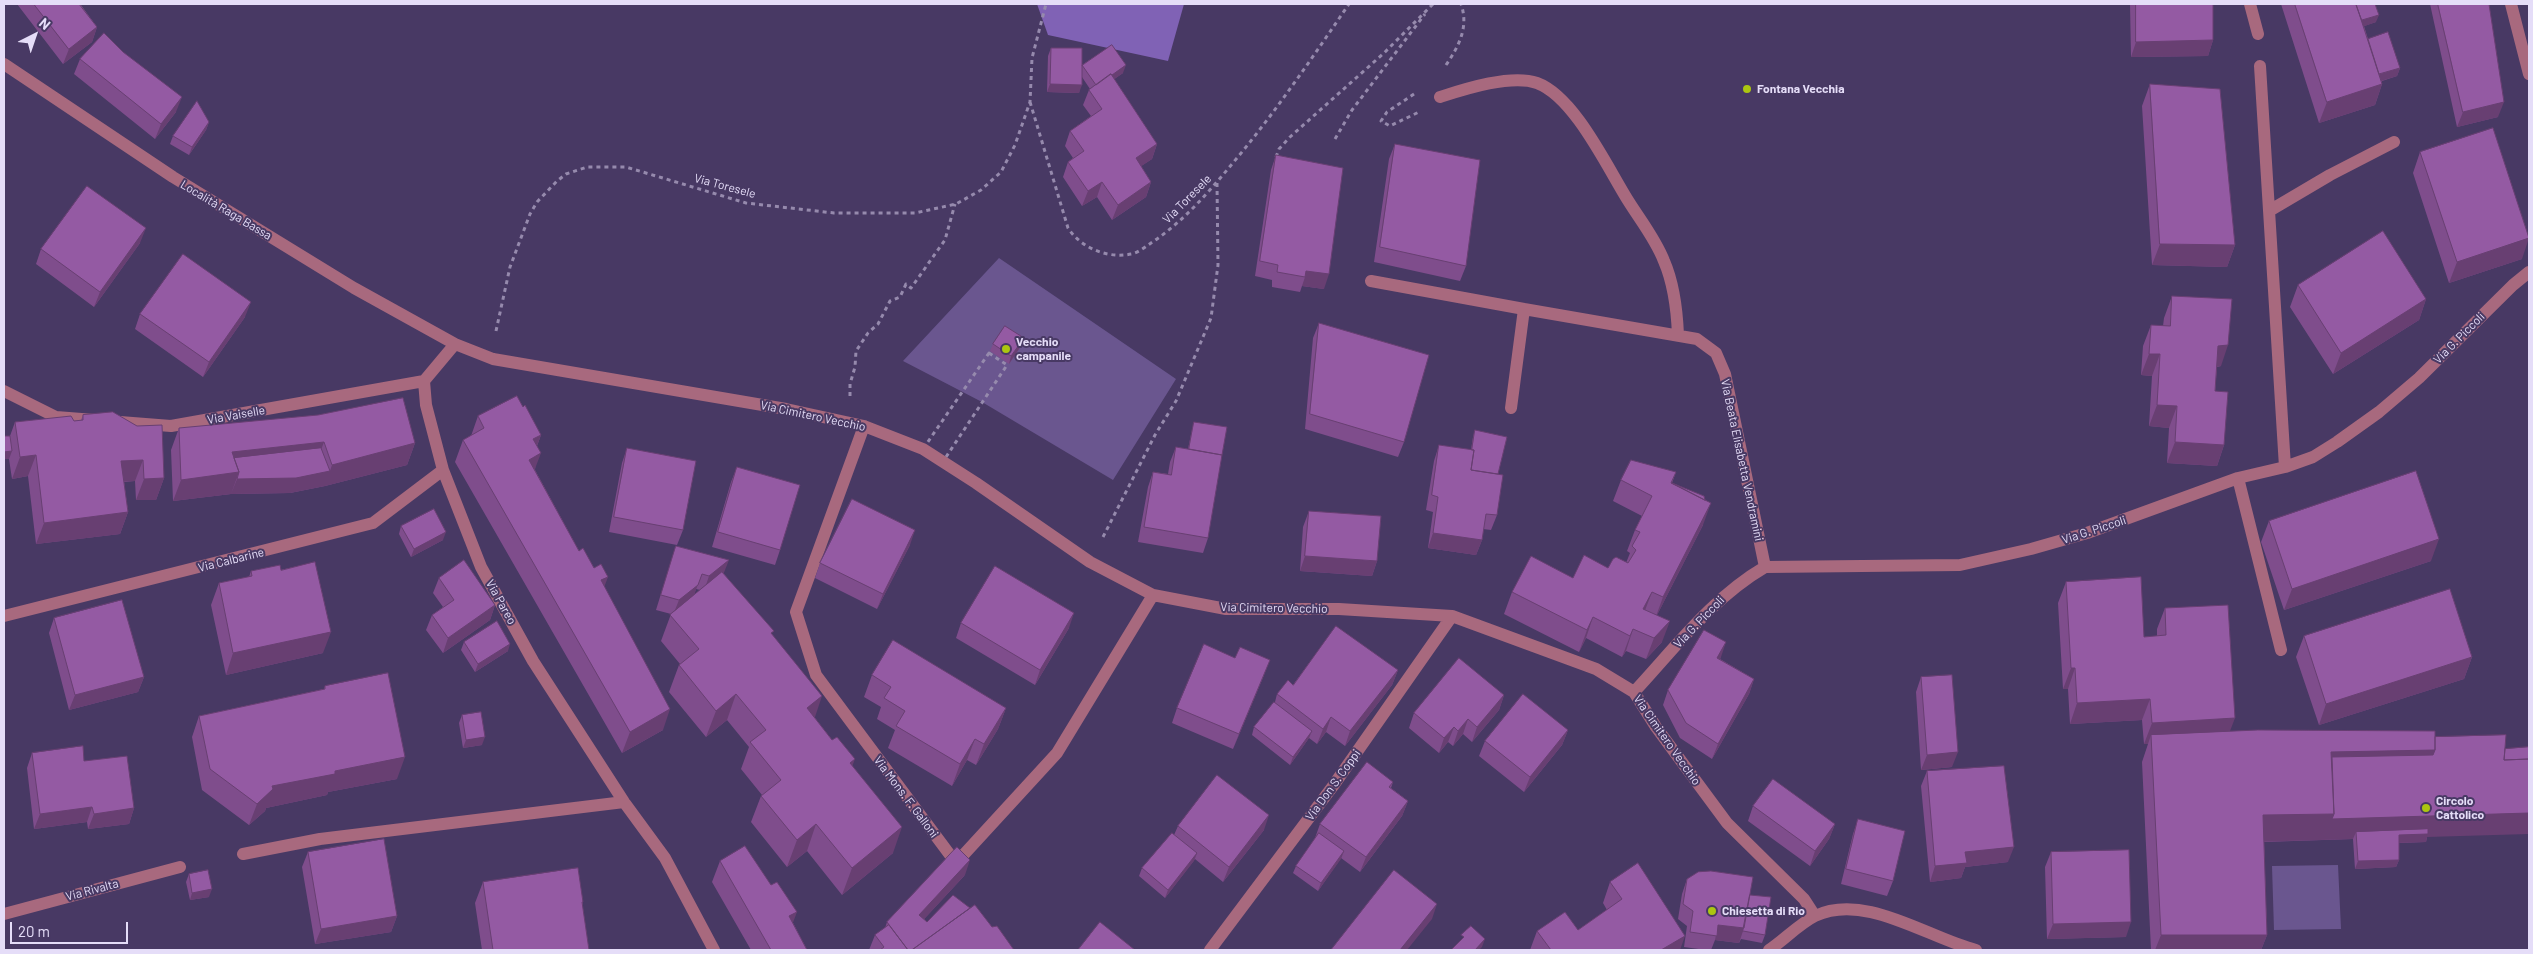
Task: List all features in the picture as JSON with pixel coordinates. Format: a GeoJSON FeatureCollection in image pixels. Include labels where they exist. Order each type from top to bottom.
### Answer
{"type":"FeatureCollection","features":[{"type":"Feature","properties":{"kind":"street"},"geometry":{"type":"LineString","coordinates":[[2250,4],[2258,34]]}},
{"type":"Feature","properties":{"kind":"street"},"geometry":{"type":"LineString","coordinates":[[2511,4],[2529,74]]}},
{"type":"Feature","properties":{"kind":"street","name":"Località Raga Bassa"},"geometry":{"type":"LineString","coordinates":[[4,64],[173,178],[354,288],[455,344]]}},
{"type":"Feature","properties":{"kind":"street"},"geometry":{"type":"LineString","coordinates":[[2260,66],[2285,467]]}},
{"type":"Feature","properties":{"kind":"street"},"geometry":{"type":"LineString","coordinates":[[1440,97],[1492,84],[1520,81],[1535,82],[1545,87],[1562,101],[1602,155],[1664,261],[1674,294],[1678,335]]}},
{"type":"Feature","properties":{"kind":"street"},"geometry":{"type":"LineString","coordinates":[[2269,210],[2330,175],[2394,142]]}},
{"type":"Feature","properties":{"kind":"street","name":"Via G. Piccoli"},"geometry":{"type":"LineString","coordinates":[[1634,692],[1718,600],[1745,579],[1765,567],[1960,565],[2031,549],[2087,533],[2238,478],[2285,467],[2313,456],[2378,412],[2446,354],[2513,285],[2529,272]]}},
{"type":"Feature","properties":{"kind":"street","name":"Via Beata Elisabetta Vendramini"},"geometry":{"type":"LineString","coordinates":[[1371,281],[1697,339],[1716,353],[1724,374],[1765,567]]}},
{"type":"Feature","properties":{"kind":"street"},"geometry":{"type":"LineString","coordinates":[[1511,408],[1524,309]]}},
{"type":"Feature","properties":{"kind":"street"},"geometry":{"type":"LineString","coordinates":[[424,381],[455,344]]}},
{"type":"Feature","properties":{"kind":"street","name":"Via Cimitero Vecchio"},"geometry":{"type":"LineString","coordinates":[[455,344],[493,359],[777,407],[864,426],[923,450],[976,483],[1090,562],[1153,596],[1226,609],[1339,609],[1452,616],[1596,669],[1634,692],[1656,727],[1727,823],[1804,899],[1815,916]]}},
{"type":"Feature","properties":{"kind":"street","name":"Via Vaiselle"},"geometry":{"type":"LineString","coordinates":[[4,391],[56,416],[171,426],[424,381]]}},
{"type":"Feature","properties":{"kind":"street","name":"Via Pareo"},"geometry":{"type":"LineString","coordinates":[[424,381],[426,405],[443,470],[481,567],[533,660],[624,802],[665,858],[714,950]]}},
{"type":"Feature","properties":{"kind":"street","name":"Via Mons. F. Galloni"},"geometry":{"type":"LineString","coordinates":[[864,426],[796,612],[816,675],[956,863],[1057,753],[1153,596]]}},
{"type":"Feature","properties":{"kind":"street","name":"Via Calbarine"},"geometry":{"type":"LineString","coordinates":[[4,616],[373,524],[443,470]]}},
{"type":"Feature","properties":{"kind":"street"},"geometry":{"type":"LineString","coordinates":[[2238,478],[2281,650]]}},
{"type":"Feature","properties":{"kind":"street","name":"Via Don S. Coppi"},"geometry":{"type":"LineString","coordinates":[[1210,950],[1333,786],[1452,616]]}},
{"type":"Feature","properties":{"kind":"street"},"geometry":{"type":"LineString","coordinates":[[242,854],[320,839],[624,802]]}},
{"type":"Feature","properties":{"kind":"street","name":"Via Rivalta"},"geometry":{"type":"LineString","coordinates":[[4,914],[180,866]]}},
{"type":"Feature","properties":{"kind":"street"},"geometry":{"type":"LineString","coordinates":[[1776,948],[1815,916],[1836,911],[1858,910],[1880,914],[1958,946],[1976,950]]}},
{"type":"Feature","properties":{"kind":"path","name":"Via Toresele"},"geometry":{"type":"LineString","coordinates":[[493,359],[500,304],[520,235],[538,202],[566,174],[597,166],[626,167],[746,203],[834,213],[915,213],[956,204],[981,190],[1001,172],[1015,145],[1030,102],[1032,58],[1040,21],[1046,4]]}},
{"type":"Feature","properties":{"kind":"path","name":"Via Toresele"},"geometry":{"type":"LineString","coordinates":[[1030,102],[1068,228],[1081,243],[1093,250],[1118,255],[1133,254],[1170,231],[1217,183],[1284,98],[1349,4]]}},
{"type":"Feature","properties":{"kind":"path"},"geometry":{"type":"LineString","coordinates":[[1276,157],[1279,149],[1290,136],[1384,53],[1433,4]]}},
{"type":"Feature","properties":{"kind":"path"},"geometry":{"type":"LineString","coordinates":[[1336,139],[1352,110],[1428,9]]}},
{"type":"Feature","properties":{"kind":"path"},"geometry":{"type":"LineString","coordinates":[[1090,562],[1155,435],[1176,401],[1211,318],[1218,265],[1217,183]]}},
{"type":"Feature","properties":{"kind":"path"},"geometry":{"type":"LineString","coordinates":[[850,404],[851,378],[855,367],[856,351],[878,324],[890,301],[900,297],[906,284],[911,288],[915,286],[922,270],[945,240],[956,204]]}},
{"type":"Feature","properties":{"kind":"path"},"geometry":{"type":"LineString","coordinates":[[989,352],[1007,365],[944,460],[923,450],[989,352]]}},
{"type":"Feature","properties":{"kind":"shaded area"},"geometry":{"type":"Polygon","coordinates":[[[1037,4],[1184,4],[1168,61],[1048,35],[1037,4]]]}},
{"type":"Feature","properties":{"kind":"shaded area"},"geometry":{"type":"Polygon","coordinates":[[[999,258],[1176,379],[1113,480],[982,402],[903,361],[999,258]]]}},
{"type":"Feature","properties":{"kind":"shaded area"},"geometry":{"type":"Polygon","coordinates":[[[2338,865],[2341,929],[2274,930],[2272,866],[2338,865]]]}},
{"type":"Feature","properties":{"kind":"building"},"geometry":{"type":"Polygon","coordinates":[[[34,4],[79,4],[97,27],[69,49],[34,4]]]}},
{"type":"Feature","properties":{"kind":"building"},"geometry":{"type":"Polygon","coordinates":[[[2136,4],[2213,4],[2213,40],[2136,42],[2136,4]]]}},
{"type":"Feature","properties":{"kind":"building"},"geometry":{"type":"Polygon","coordinates":[[[2295,4],[2356,4],[2382,84],[2327,102],[2295,4]]]}},
{"type":"Feature","properties":{"kind":"building"},"geometry":{"type":"Polygon","coordinates":[[[2356,4],[2375,4],[2379,15],[2362,20],[2356,4]]]}},
{"type":"Feature","properties":{"kind":"building"},"geometry":{"type":"Polygon","coordinates":[[[2438,4],[2489,4],[2504,102],[2463,112],[2438,4]]]}},
{"type":"Feature","properties":{"kind":"building"},"geometry":{"type":"Polygon","coordinates":[[[2388,32],[2400,68],[2379,74],[2368,39],[2388,32]]]}},
{"type":"Feature","properties":{"kind":"building"},"geometry":{"type":"Polygon","coordinates":[[[104,33],[123,52],[182,97],[161,124],[80,59],[104,33]]]}},
{"type":"Feature","properties":{"kind":"building"},"geometry":{"type":"Polygon","coordinates":[[[1112,45],[1126,65],[1096,85],[1082,65],[1112,45]]]}},
{"type":"Feature","properties":{"kind":"building"},"geometry":{"type":"Polygon","coordinates":[[[1051,48],[1082,48],[1082,85],[1050,84],[1051,48]]]}},
{"type":"Feature","properties":{"kind":"building"},"geometry":{"type":"Polygon","coordinates":[[[1111,74],[1157,144],[1136,158],[1151,182],[1118,205],[1102,182],[1088,191],[1068,162],[1084,151],[1070,131],[1102,109],[1089,90],[1111,74]]]}},
{"type":"Feature","properties":{"kind":"building"},"geometry":{"type":"Polygon","coordinates":[[[2150,84],[2220,89],[2235,245],[2160,244],[2150,84]]]}},
{"type":"Feature","properties":{"kind":"building"},"geometry":{"type":"Polygon","coordinates":[[[197,101],[209,122],[192,147],[173,136],[197,101]]]}},
{"type":"Feature","properties":{"kind":"building"},"geometry":{"type":"Polygon","coordinates":[[[2493,128],[2529,238],[2457,262],[2420,152],[2493,128]]]}},
{"type":"Feature","properties":{"kind":"building"},"geometry":{"type":"Polygon","coordinates":[[[1395,144],[1480,160],[1466,266],[1380,247],[1395,144]]]}},
{"type":"Feature","properties":{"kind":"building"},"geometry":{"type":"Polygon","coordinates":[[[1276,155],[1343,168],[1329,274],[1306,271],[1305,277],[1277,272],[1278,265],[1260,261],[1276,155]]]}},
{"type":"Feature","properties":{"kind":"building"},"geometry":{"type":"Polygon","coordinates":[[[87,186],[146,228],[100,292],[41,249],[87,186]]]}},
{"type":"Feature","properties":{"kind":"building"},"geometry":{"type":"Polygon","coordinates":[[[2383,231],[2426,299],[2341,353],[2298,285],[2383,231]]]}},
{"type":"Feature","properties":{"kind":"building"},"geometry":{"type":"Polygon","coordinates":[[[183,254],[251,302],[209,362],[140,314],[183,254]]]}},
{"type":"Feature","properties":{"kind":"building"},"geometry":{"type":"Polygon","coordinates":[[[2172,296],[2232,299],[2228,345],[2218,346],[2215,391],[2228,392],[2224,445],[2175,442],[2177,406],[2157,405],[2160,354],[2149,354],[2151,325],[2170,326],[2172,296]]]}},
{"type":"Feature","properties":{"kind":"building"},"geometry":{"type":"Polygon","coordinates":[[[1319,323],[1429,355],[1404,442],[1310,414],[1319,323]]]}},
{"type":"Feature","properties":{"kind":"building"},"geometry":{"type":"Polygon","coordinates":[[[1005,326],[1024,338],[1011,356],[993,344],[1005,326]]]}},
{"type":"Feature","properties":{"kind":"building"},"geometry":{"type":"Polygon","coordinates":[[[517,396],[523,407],[525,405],[541,435],[533,439],[541,453],[529,460],[579,551],[583,548],[594,568],[601,564],[608,577],[601,580],[670,709],[630,732],[463,440],[484,428],[478,416],[517,396]]]}},
{"type":"Feature","properties":{"kind":"building"},"geometry":{"type":"Polygon","coordinates":[[[403,398],[415,443],[332,465],[324,442],[232,452],[239,472],[181,480],[179,428],[318,415],[403,398]]]}},
{"type":"Feature","properties":{"kind":"building"},"geometry":{"type":"Polygon","coordinates":[[[113,412],[137,426],[162,425],[164,478],[144,479],[143,460],[121,461],[128,512],[44,523],[36,455],[20,457],[15,422],[71,416],[74,421],[83,420],[83,415],[113,412]]]}},
{"type":"Feature","properties":{"kind":"building"},"geometry":{"type":"Polygon","coordinates":[[[1194,422],[1227,427],[1222,455],[1189,449],[1194,422]]]}},
{"type":"Feature","properties":{"kind":"building"},"geometry":{"type":"Polygon","coordinates":[[[1475,430],[1507,437],[1498,474],[1471,470],[1475,430]]]}},
{"type":"Feature","properties":{"kind":"building"},"geometry":{"type":"Polygon","coordinates":[[[4,436],[10,436],[12,451],[4,452],[4,436]]]}},
{"type":"Feature","properties":{"kind":"building"},"geometry":{"type":"Polygon","coordinates":[[[1439,445],[1474,450],[1471,470],[1503,475],[1497,515],[1486,514],[1482,540],[1433,533],[1438,497],[1432,495],[1439,445]]]}},
{"type":"Feature","properties":{"kind":"building"},"geometry":{"type":"Polygon","coordinates":[[[1176,447],[1222,455],[1208,538],[1144,527],[1153,472],[1171,475],[1176,447]]]}},
{"type":"Feature","properties":{"kind":"building"},"geometry":{"type":"Polygon","coordinates":[[[321,448],[330,471],[296,478],[237,479],[239,472],[234,458],[321,448]]]}},
{"type":"Feature","properties":{"kind":"building"},"geometry":{"type":"Polygon","coordinates":[[[627,448],[696,461],[683,530],[614,517],[627,448]]]}},
{"type":"Feature","properties":{"kind":"building"},"geometry":{"type":"Polygon","coordinates":[[[1631,460],[1676,472],[1671,483],[1711,503],[1663,597],[1652,592],[1643,609],[1670,621],[1654,638],[1633,629],[1630,636],[1593,617],[1587,630],[1512,592],[1531,556],[1573,578],[1584,555],[1608,568],[1616,557],[1628,563],[1636,550],[1632,546],[1640,532],[1635,530],[1652,496],[1621,480],[1631,460]]]}},
{"type":"Feature","properties":{"kind":"building"},"geometry":{"type":"Polygon","coordinates":[[[737,467],[800,485],[780,550],[718,532],[737,467]]]}},
{"type":"Feature","properties":{"kind":"building"},"geometry":{"type":"Polygon","coordinates":[[[2416,471],[2439,539],[2292,589],[2269,521],[2416,471]]]}},
{"type":"Feature","properties":{"kind":"building"},"geometry":{"type":"Polygon","coordinates":[[[1672,483],[1704,496],[1705,500],[1672,483]]]}},
{"type":"Feature","properties":{"kind":"building"},"geometry":{"type":"Polygon","coordinates":[[[852,499],[915,530],[883,594],[820,563],[852,499]]]}},
{"type":"Feature","properties":{"kind":"building"},"geometry":{"type":"Polygon","coordinates":[[[434,509],[446,532],[414,549],[401,526],[434,509]]]}},
{"type":"Feature","properties":{"kind":"building"},"geometry":{"type":"Polygon","coordinates":[[[1309,511],[1381,516],[1377,561],[1305,556],[1309,511]]]}},
{"type":"Feature","properties":{"kind":"building"},"geometry":{"type":"Polygon","coordinates":[[[676,546],[729,560],[709,576],[702,574],[698,585],[679,600],[661,595],[676,546]]]}},
{"type":"Feature","properties":{"kind":"building"},"geometry":{"type":"Polygon","coordinates":[[[464,560],[495,605],[448,638],[432,615],[454,600],[439,578],[464,560]]]}},
{"type":"Feature","properties":{"kind":"building"},"geometry":{"type":"Polygon","coordinates":[[[315,562],[331,632],[233,653],[219,583],[252,576],[251,571],[280,565],[281,570],[315,562]]]}},
{"type":"Feature","properties":{"kind":"building"},"geometry":{"type":"Polygon","coordinates":[[[995,566],[1074,613],[1040,670],[961,623],[995,566]]]}},
{"type":"Feature","properties":{"kind":"building"},"geometry":{"type":"Polygon","coordinates":[[[722,572],[774,631],[771,633],[822,696],[807,708],[832,740],[837,737],[855,759],[850,763],[902,827],[852,868],[816,824],[797,840],[761,796],[781,780],[750,742],[766,730],[736,694],[716,711],[679,665],[699,649],[670,615],[722,572]]]}},
{"type":"Feature","properties":{"kind":"building"},"geometry":{"type":"Polygon","coordinates":[[[2141,577],[2144,637],[2166,635],[2165,608],[2228,605],[2235,718],[2152,723],[2150,699],[2077,703],[2075,668],[2071,668],[2066,582],[2141,577]]]}},
{"type":"Feature","properties":{"kind":"building"},"geometry":{"type":"Polygon","coordinates":[[[2450,589],[2472,657],[2326,704],[2304,636],[2450,589]]]}},
{"type":"Feature","properties":{"kind":"building"},"geometry":{"type":"Polygon","coordinates":[[[122,600],[144,677],[75,695],[54,618],[122,600]]]}},
{"type":"Feature","properties":{"kind":"building"},"geometry":{"type":"Polygon","coordinates":[[[497,621],[510,644],[478,664],[464,642],[497,621]]]}},
{"type":"Feature","properties":{"kind":"building"},"geometry":{"type":"Polygon","coordinates":[[[1336,626],[1398,670],[1350,731],[1331,717],[1323,729],[1277,694],[1288,680],[1293,685],[1336,626]]]}},
{"type":"Feature","properties":{"kind":"building"},"geometry":{"type":"Polygon","coordinates":[[[1704,630],[1726,642],[1717,658],[1754,679],[1718,744],[1686,723],[1668,690],[1704,630]]]}},
{"type":"Feature","properties":{"kind":"building"},"geometry":{"type":"Polygon","coordinates":[[[893,640],[1006,708],[984,744],[975,739],[960,764],[896,726],[905,711],[884,698],[891,687],[872,675],[893,640]]]}},
{"type":"Feature","properties":{"kind":"building"},"geometry":{"type":"Polygon","coordinates":[[[1204,644],[1235,658],[1240,647],[1270,660],[1239,734],[1177,708],[1204,644]]]}},
{"type":"Feature","properties":{"kind":"building"},"geometry":{"type":"Polygon","coordinates":[[[1459,658],[1504,695],[1477,727],[1468,719],[1458,731],[1454,727],[1444,738],[1414,713],[1459,658]]]}},
{"type":"Feature","properties":{"kind":"building"},"geometry":{"type":"Polygon","coordinates":[[[388,673],[405,757],[335,771],[335,774],[272,786],[273,789],[257,804],[210,769],[199,716],[325,689],[325,686],[388,673]]]}},
{"type":"Feature","properties":{"kind":"building"},"geometry":{"type":"Polygon","coordinates":[[[1952,675],[1958,752],[1927,755],[1921,677],[1952,675]]]}},
{"type":"Feature","properties":{"kind":"building"},"geometry":{"type":"Polygon","coordinates":[[[1523,694],[1568,730],[1530,777],[1485,741],[1523,694]]]}},
{"type":"Feature","properties":{"kind":"building"},"geometry":{"type":"Polygon","coordinates":[[[1274,702],[1312,731],[1293,757],[1254,727],[1274,702]]]}},
{"type":"Feature","properties":{"kind":"building"},"geometry":{"type":"Polygon","coordinates":[[[481,712],[485,737],[466,740],[462,715],[481,712]]]}},
{"type":"Feature","properties":{"kind":"building"},"geometry":{"type":"Polygon","coordinates":[[[2258,730],[2435,731],[2435,750],[2331,752],[2334,814],[2263,815],[2267,935],[2161,935],[2151,735],[2258,730]]]}},
{"type":"Feature","properties":{"kind":"building","name":"Circolo Cattolico"},"geometry":{"type":"Polygon","coordinates":[[[2506,735],[2504,760],[2529,759],[2529,813],[2332,819],[2334,814],[2332,757],[2433,755],[2435,737],[2506,735]]]}},
{"type":"Feature","properties":{"kind":"building"},"geometry":{"type":"Polygon","coordinates":[[[83,746],[84,761],[127,756],[134,808],[94,814],[92,807],[40,814],[32,753],[83,746]]]}},
{"type":"Feature","properties":{"kind":"building"},"geometry":{"type":"Polygon","coordinates":[[[2529,747],[2529,759],[2504,760],[2505,749],[2529,747]]]}},
{"type":"Feature","properties":{"kind":"building"},"geometry":{"type":"Polygon","coordinates":[[[1367,762],[1393,782],[1389,787],[1408,801],[1366,857],[1320,824],[1367,762]]]}},
{"type":"Feature","properties":{"kind":"building"},"geometry":{"type":"Polygon","coordinates":[[[2004,766],[2014,847],[1965,852],[1967,863],[1935,866],[1927,771],[2004,766]]]}},
{"type":"Feature","properties":{"kind":"building"},"geometry":{"type":"Polygon","coordinates":[[[1217,775],[1269,815],[1229,867],[1178,826],[1217,775]]]}},
{"type":"Feature","properties":{"kind":"building"},"geometry":{"type":"Polygon","coordinates":[[[1773,779],[1835,824],[1815,851],[1753,806],[1773,779]]]}},
{"type":"Feature","properties":{"kind":"building"},"geometry":{"type":"Polygon","coordinates":[[[1858,819],[1905,831],[1893,881],[1846,869],[1858,819]]]}},
{"type":"Feature","properties":{"kind":"building"},"geometry":{"type":"Polygon","coordinates":[[[2428,829],[2428,834],[2399,835],[2399,860],[2358,861],[2356,832],[2428,829]]]}},
{"type":"Feature","properties":{"kind":"building"},"geometry":{"type":"Polygon","coordinates":[[[1172,833],[1197,853],[1168,890],[1142,868],[1172,833]]]}},
{"type":"Feature","properties":{"kind":"building"},"geometry":{"type":"Polygon","coordinates":[[[1319,833],[1344,851],[1321,883],[1296,866],[1319,833]]]}},
{"type":"Feature","properties":{"kind":"building"},"geometry":{"type":"Polygon","coordinates":[[[384,839],[397,916],[321,929],[308,852],[384,839]]]}},
{"type":"Feature","properties":{"kind":"building"},"geometry":{"type":"Polygon","coordinates":[[[745,846],[771,885],[777,882],[797,912],[789,916],[807,950],[771,950],[720,861],[745,846]]]}},
{"type":"Feature","properties":{"kind":"building"},"geometry":{"type":"Polygon","coordinates":[[[957,847],[970,860],[919,915],[927,922],[953,895],[970,908],[912,950],[908,950],[887,922],[957,847]]]}},
{"type":"Feature","properties":{"kind":"building"},"geometry":{"type":"Polygon","coordinates":[[[2129,850],[2131,922],[2053,924],[2051,852],[2129,850]]]}},
{"type":"Feature","properties":{"kind":"building"},"geometry":{"type":"Polygon","coordinates":[[[1638,863],[1685,936],[1661,950],[1551,950],[1537,931],[1565,912],[1578,930],[1622,899],[1610,882],[1638,863]]]}},
{"type":"Feature","properties":{"kind":"building"},"geometry":{"type":"Polygon","coordinates":[[[578,868],[589,950],[493,950],[483,882],[578,868]]]}},
{"type":"Feature","properties":{"kind":"building"},"geometry":{"type":"Polygon","coordinates":[[[208,870],[212,889],[192,893],[189,874],[208,870]]]}},
{"type":"Feature","properties":{"kind":"building"},"geometry":{"type":"Polygon","coordinates":[[[1394,870],[1437,904],[1400,950],[1331,950],[1394,870]]]}},
{"type":"Feature","properties":{"kind":"building","name":"Chiesetta di Rio"},"geometry":{"type":"Polygon","coordinates":[[[1711,871],[1753,877],[1744,928],[1718,925],[1717,936],[1690,932],[1693,911],[1683,904],[1687,879],[1698,872],[1711,871]]]}},
{"type":"Feature","properties":{"kind":"building"},"geometry":{"type":"Polygon","coordinates":[[[1750,895],[1771,897],[1765,935],[1743,931],[1750,895]]]}},
{"type":"Feature","properties":{"kind":"building"},"geometry":{"type":"Polygon","coordinates":[[[975,905],[992,927],[997,926],[1014,950],[912,950],[975,905]]]}},
{"type":"Feature","properties":{"kind":"building"},"geometry":{"type":"Polygon","coordinates":[[[1100,922],[1135,950],[1078,950],[1100,922]]]}},
{"type":"Feature","properties":{"kind":"building"},"geometry":{"type":"Polygon","coordinates":[[[889,925],[908,950],[880,950],[884,947],[875,935],[889,925]]]}},
{"type":"Feature","properties":{"kind":"building"},"geometry":{"type":"Polygon","coordinates":[[[1471,926],[1485,939],[1475,950],[1451,950],[1464,937],[1461,935],[1471,926]]]}},
{"type":"Feature","properties":{"kind":"place","name":"Fontana Vecchia"},"geometry":{"type":"Point","coordinates":[1747,89]}},
{"type":"Feature","properties":{"kind":"place","name":"Vecchio campanile"},"geometry":{"type":"Point","coordinates":[1006,349]}},
{"type":"Feature","properties":{"kind":"place","name":"Circolo Cattolico"},"geometry":{"type":"Point","coordinates":[2426,808]}},
{"type":"Feature","properties":{"kind":"place","name":"Chiesetta di Rio"},"geometry":{"type":"Point","coordinates":[1712,911]}}]}
